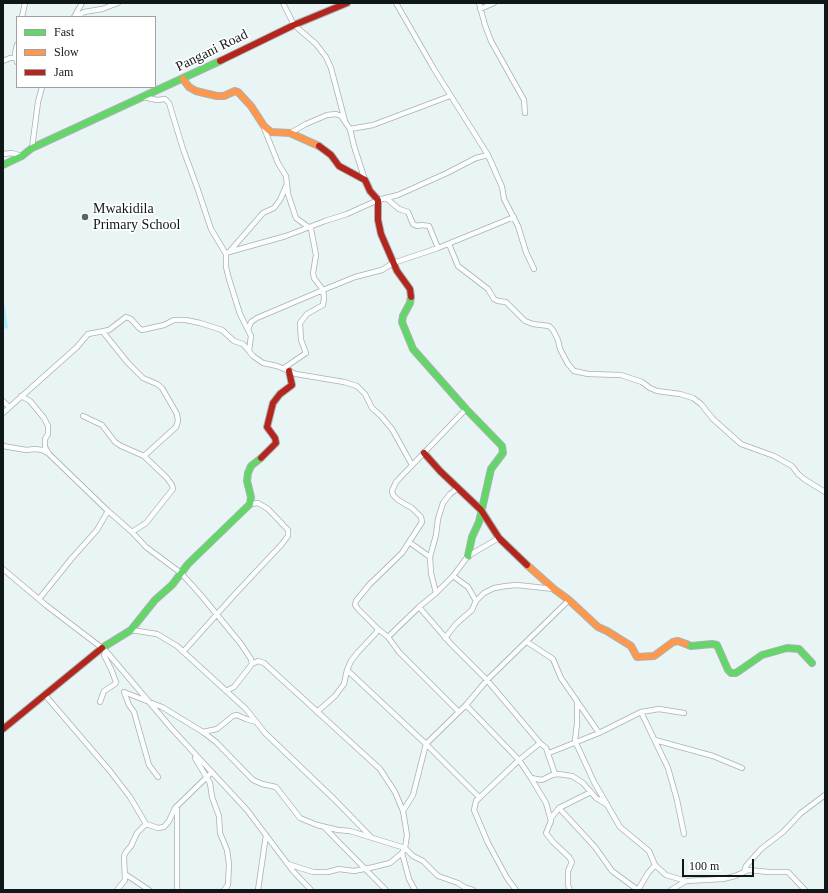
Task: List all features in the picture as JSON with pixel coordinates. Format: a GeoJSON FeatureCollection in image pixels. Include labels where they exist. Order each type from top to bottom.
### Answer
{"type":"FeatureCollection","features":[{"type":"Feature","properties":{"kind":"street"},"geometry":{"type":"LineString","coordinates":[[22,16],[25,3]]}},
{"type":"Feature","properties":{"kind":"street"},"geometry":{"type":"LineString","coordinates":[[76,16],[82,3]]}},
{"type":"Feature","properties":{"kind":"street"},"geometry":{"type":"LineString","coordinates":[[77,16],[84,12],[118,3]]}},
{"type":"Feature","properties":{"kind":"street"},"geometry":{"type":"LineString","coordinates":[[283,3],[294,25],[316,44],[326,57],[331,68],[345,121]]}},
{"type":"Feature","properties":{"kind":"street","name":"Pangani Road"},"geometry":{"type":"LineString","coordinates":[[3,165],[22,156],[32,148],[183,79],[294,25],[347,3]]}},
{"type":"Feature","properties":{"kind":"street"},"geometry":{"type":"LineString","coordinates":[[396,3],[450,96],[488,156],[502,187],[504,198],[514,217],[526,252],[534,269]]}},
{"type":"Feature","properties":{"kind":"street"},"geometry":{"type":"LineString","coordinates":[[478,3],[484,25],[491,41],[524,100],[525,114]]}},
{"type":"Feature","properties":{"kind":"street"},"geometry":{"type":"LineString","coordinates":[[480,9],[494,3]]}},
{"type":"Feature","properties":{"kind":"street"},"geometry":{"type":"LineString","coordinates":[[3,61],[10,58],[16,60]]}},
{"type":"Feature","properties":{"kind":"street"},"geometry":{"type":"LineString","coordinates":[[183,79],[189,87],[204,93],[224,96],[235,91],[238,92],[251,106],[264,126],[278,163],[286,176],[288,194],[296,218],[311,229],[316,255],[313,273],[314,278],[323,290],[323,304],[307,314],[300,324],[301,340],[306,353],[287,370]]}},
{"type":"Feature","properties":{"kind":"street"},"geometry":{"type":"LineString","coordinates":[[32,148],[38,102],[42,88]]}},
{"type":"Feature","properties":{"kind":"street"},"geometry":{"type":"LineString","coordinates":[[350,129],[373,125],[450,96]]}},
{"type":"Feature","properties":{"kind":"street"},"geometry":{"type":"LineString","coordinates":[[143,97],[157,100],[165,99],[169,103],[183,149],[211,229],[228,253]]}},
{"type":"Feature","properties":{"kind":"street"},"geometry":{"type":"LineString","coordinates":[[290,133],[327,115],[336,114],[341,116],[345,121],[350,129],[364,180],[370,191],[378,200],[380,234],[400,277],[410,289],[410,303],[403,316],[402,322],[413,349],[466,409],[502,446],[503,453],[491,469],[481,510],[480,522],[472,537],[468,556]]}},
{"type":"Feature","properties":{"kind":"street"},"geometry":{"type":"LineString","coordinates":[[264,126],[271,132],[290,133],[323,148],[331,155],[339,166],[364,180]]}},
{"type":"Feature","properties":{"kind":"street"},"geometry":{"type":"LineString","coordinates":[[3,154],[22,156]]}},
{"type":"Feature","properties":{"kind":"street"},"geometry":{"type":"LineString","coordinates":[[228,253],[286,236],[348,214],[378,200],[398,195],[476,158],[488,156]]}},
{"type":"Feature","properties":{"kind":"street"},"geometry":{"type":"LineString","coordinates":[[249,351],[251,336],[240,314],[229,279],[226,267],[228,253],[241,240],[245,232],[263,213],[274,208],[280,200],[287,184]]}},
{"type":"Feature","properties":{"kind":"street"},"geometry":{"type":"LineString","coordinates":[[386,198],[399,209],[408,212],[413,224],[417,226],[429,226],[438,248]]}},
{"type":"Feature","properties":{"kind":"street"},"geometry":{"type":"LineString","coordinates":[[248,330],[252,322],[257,318],[355,277],[382,270],[393,263],[438,248],[514,217]]}},
{"type":"Feature","properties":{"kind":"street"},"geometry":{"type":"LineString","coordinates":[[448,244],[458,266],[488,288],[494,299],[506,302],[525,321],[533,324],[548,326],[553,330],[558,340],[560,349],[568,364],[574,371],[588,374],[622,375],[642,382],[657,391],[680,394],[693,398],[713,419],[741,444],[774,456],[792,466],[804,479],[825,492]]}},
{"type":"Feature","properties":{"kind":"street"},"geometry":{"type":"LineString","coordinates":[[3,413],[77,347],[88,334],[109,330],[126,317],[131,319],[142,330],[164,325],[174,320],[186,320],[222,330],[234,341],[243,344],[253,356],[262,363],[300,375],[344,382],[357,386],[365,394],[372,408],[392,429],[412,465]]}},
{"type":"Feature","properties":{"kind":"street"},"geometry":{"type":"LineString","coordinates":[[103,332],[128,363],[143,378],[157,384],[162,388],[177,414],[178,421],[176,427],[144,456]]}},
{"type":"Feature","properties":{"kind":"street"},"geometry":{"type":"LineString","coordinates":[[250,504],[251,496],[247,481],[248,473],[251,466],[269,452],[276,442],[275,438],[267,427],[273,403],[280,394],[292,385],[287,370]]}},
{"type":"Feature","properties":{"kind":"street"},"geometry":{"type":"LineString","coordinates":[[21,396],[30,401],[44,418],[48,426],[45,447],[49,454]]}},
{"type":"Feature","properties":{"kind":"street"},"geometry":{"type":"LineString","coordinates":[[3,400],[10,407]]}},
{"type":"Feature","properties":{"kind":"street"},"geometry":{"type":"LineString","coordinates":[[459,712],[399,652],[388,637],[378,629],[355,605],[356,601],[369,585],[402,553],[422,522],[421,517],[412,508],[398,500],[393,495],[392,491],[396,482],[466,409]]}},
{"type":"Feature","properties":{"kind":"street"},"geometry":{"type":"LineString","coordinates":[[83,416],[102,425],[115,442],[121,446],[144,456],[167,478],[172,485],[173,489],[146,523],[132,532]]}},
{"type":"Feature","properties":{"kind":"street"},"geometry":{"type":"LineString","coordinates":[[3,446],[13,449],[42,450],[49,454],[146,547],[181,573],[242,644],[251,659],[252,664]]}},
{"type":"Feature","properties":{"kind":"street"},"geometry":{"type":"LineString","coordinates":[[424,453],[440,471],[481,510],[499,538],[554,590],[569,600],[598,627],[631,646],[638,657],[654,656],[673,642],[678,641],[691,646],[717,645],[728,670],[731,673],[736,673],[762,655],[788,648],[799,649],[812,663]]}},
{"type":"Feature","properties":{"kind":"street"},"geometry":{"type":"LineString","coordinates":[[436,593],[431,573],[430,557],[443,503],[450,494],[458,488]]}},
{"type":"Feature","properties":{"kind":"street"},"geometry":{"type":"LineString","coordinates":[[3,729],[131,630],[155,600],[172,585],[188,564],[250,504],[258,503],[268,509],[288,530],[288,536],[183,652]]}},
{"type":"Feature","properties":{"kind":"street"},"geometry":{"type":"LineString","coordinates":[[39,599],[97,530],[108,512]]}},
{"type":"Feature","properties":{"kind":"street"},"geometry":{"type":"LineString","coordinates":[[388,637],[453,576],[468,556],[499,538]]}},
{"type":"Feature","properties":{"kind":"street"},"geometry":{"type":"LineString","coordinates":[[409,542],[430,557]]}},
{"type":"Feature","properties":{"kind":"street"},"geometry":{"type":"LineString","coordinates":[[3,569],[104,650],[172,729],[247,810],[288,864],[311,890]]}},
{"type":"Feature","properties":{"kind":"street"},"geometry":{"type":"LineString","coordinates":[[453,576],[468,587],[476,601]]}},
{"type":"Feature","properties":{"kind":"street"},"geometry":{"type":"LineString","coordinates":[[445,638],[456,624],[472,610],[476,601],[484,593],[494,588],[517,585],[554,590]]}},
{"type":"Feature","properties":{"kind":"street"},"geometry":{"type":"LineString","coordinates":[[403,812],[413,795],[426,744],[466,705],[487,680],[569,600]]}},
{"type":"Feature","properties":{"kind":"street"},"geometry":{"type":"LineString","coordinates":[[419,607],[445,638],[487,680],[540,743],[546,748],[555,774]]}},
{"type":"Feature","properties":{"kind":"street"},"geometry":{"type":"LineString","coordinates":[[317,712],[335,696],[344,684],[347,670],[351,661],[376,634],[378,629]]}},
{"type":"Feature","properties":{"kind":"street"},"geometry":{"type":"LineString","coordinates":[[131,630],[157,634],[177,646],[246,709],[265,733],[334,799],[373,839]]}},
{"type":"Feature","properties":{"kind":"street"},"geometry":{"type":"LineString","coordinates":[[527,642],[553,659],[561,678],[599,733]]}},
{"type":"Feature","properties":{"kind":"street"},"geometry":{"type":"LineString","coordinates":[[100,702],[104,691],[116,682],[104,655],[104,650]]}},
{"type":"Feature","properties":{"kind":"street"},"geometry":{"type":"LineString","coordinates":[[226,691],[234,687],[252,664],[258,661],[264,663],[380,769],[395,792],[403,812],[407,835],[405,848],[402,853],[390,863],[354,871],[340,869],[328,872],[313,872],[288,864]]}},
{"type":"Feature","properties":{"kind":"street"},"geometry":{"type":"LineString","coordinates":[[347,670],[426,744],[479,797]]}},
{"type":"Feature","properties":{"kind":"street"},"geometry":{"type":"LineString","coordinates":[[158,777],[149,765],[134,712],[124,692],[162,707],[203,732],[216,742],[253,780],[262,784],[276,787],[300,818],[317,825],[350,831],[405,848],[413,856],[423,861],[438,876],[473,890]]}},
{"type":"Feature","properties":{"kind":"street"},"geometry":{"type":"LineString","coordinates":[[45,695],[110,771],[130,797],[146,824],[158,828],[164,827],[169,821],[175,808],[177,808],[212,772]]}},
{"type":"Feature","properties":{"kind":"street"},"geometry":{"type":"LineString","coordinates":[[577,701],[575,740],[594,782],[620,827],[649,851],[655,865],[666,876],[686,881],[723,879],[736,876],[748,870],[788,872],[805,890]]}},
{"type":"Feature","properties":{"kind":"street"},"geometry":{"type":"LineString","coordinates":[[466,705],[518,760],[531,778],[546,804],[551,818]]}},
{"type":"Feature","properties":{"kind":"street"},"geometry":{"type":"LineString","coordinates":[[549,753],[599,733],[641,712],[659,709],[684,713]]}},
{"type":"Feature","properties":{"kind":"street"},"geometry":{"type":"LineString","coordinates":[[641,712],[668,768],[677,800],[684,834]]}},
{"type":"Feature","properties":{"kind":"street"},"geometry":{"type":"LineString","coordinates":[[203,732],[217,729],[233,716],[237,715],[256,722]]}},
{"type":"Feature","properties":{"kind":"street"},"geometry":{"type":"LineString","coordinates":[[655,740],[713,756],[742,768]]}},
{"type":"Feature","properties":{"kind":"street"},"geometry":{"type":"LineString","coordinates":[[516,890],[507,878],[474,810],[476,801],[479,797],[518,760],[540,743]]}},
{"type":"Feature","properties":{"kind":"street"},"geometry":{"type":"LineString","coordinates":[[191,750],[210,783],[212,797],[218,816],[220,833],[227,850],[229,864],[228,885],[224,890]]}},
{"type":"Feature","properties":{"kind":"street"},"geometry":{"type":"LineString","coordinates":[[531,778],[542,780],[555,774],[572,776],[583,783],[596,798],[607,805]]}},
{"type":"Feature","properties":{"kind":"street"},"geometry":{"type":"LineString","coordinates":[[570,890],[568,885],[568,871],[572,862],[546,833],[551,818],[559,808],[591,792]]}},
{"type":"Feature","properties":{"kind":"street"},"geometry":{"type":"LineString","coordinates":[[744,872],[746,866],[761,849],[783,832],[801,813],[825,795]]}},
{"type":"Feature","properties":{"kind":"street"},"geometry":{"type":"LineString","coordinates":[[177,808],[177,890]]}},
{"type":"Feature","properties":{"kind":"street"},"geometry":{"type":"LineString","coordinates":[[559,808],[595,847],[612,870],[638,890],[648,873],[655,865]]}},
{"type":"Feature","properties":{"kind":"street"},"geometry":{"type":"LineString","coordinates":[[117,890],[125,880],[124,856],[137,833],[146,824]]}},
{"type":"Feature","properties":{"kind":"street"},"geometry":{"type":"LineString","coordinates":[[324,827],[386,890]]}},
{"type":"Feature","properties":{"kind":"street"},"geometry":{"type":"LineString","coordinates":[[258,890],[266,835]]}},
{"type":"Feature","properties":{"kind":"street"},"geometry":{"type":"LineString","coordinates":[[402,853],[409,878],[415,890]]}},
{"type":"Feature","properties":{"kind":"street"},"geometry":{"type":"LineString","coordinates":[[125,874],[149,890]]}},
{"type":"Feature","properties":{"kind":"street"},"geometry":{"type":"LineString","coordinates":[[671,890],[686,881]]}},
{"type":"Feature","properties":{"kind":"shaded area"},"geometry":{"type":"Polygon","coordinates":[[[3,294],[8,328],[3,329],[3,294]]]}},
{"type":"Feature","properties":{"kind":"traffic: fast"},"geometry":{"type":"LineString","coordinates":[[3,165],[22,156],[32,148],[220,61]]}},
{"type":"Feature","properties":{"kind":"traffic: fast"},"geometry":{"type":"LineString","coordinates":[[411,297],[402,322],[413,349],[466,409],[502,446],[503,453],[491,469],[479,522],[472,537],[468,556]]}},
{"type":"Feature","properties":{"kind":"traffic: fast"},"geometry":{"type":"LineString","coordinates":[[102,648],[131,630],[155,600],[172,585],[188,564],[250,504],[251,497],[247,481],[248,473],[251,466],[261,458]]}},
{"type":"Feature","properties":{"kind":"traffic: fast"},"geometry":{"type":"LineString","coordinates":[[686,644],[691,646],[717,645],[728,670],[731,673],[736,673],[762,655],[787,648],[799,649],[812,663]]}},
{"type":"Feature","properties":{"kind":"traffic: slow"},"geometry":{"type":"LineString","coordinates":[[183,79],[189,87],[204,93],[224,96],[235,91],[238,92],[251,106],[264,126],[271,132],[290,133],[319,146]]}},
{"type":"Feature","properties":{"kind":"traffic: slow"},"geometry":{"type":"LineString","coordinates":[[527,565],[569,600],[598,627],[631,646],[637,657],[654,656],[673,642],[678,641],[686,644]]}},
{"type":"Feature","properties":{"kind":"traffic: jam"},"geometry":{"type":"LineString","coordinates":[[220,61],[294,25],[347,3]]}},
{"type":"Feature","properties":{"kind":"traffic: jam"},"geometry":{"type":"LineString","coordinates":[[319,146],[331,155],[339,166],[365,180],[370,191],[378,200],[378,220],[381,234],[397,271],[410,289],[411,297]]}},
{"type":"Feature","properties":{"kind":"traffic: jam"},"geometry":{"type":"LineString","coordinates":[[261,458],[276,443],[275,438],[267,427],[273,403],[280,394],[292,385],[289,371]]}},
{"type":"Feature","properties":{"kind":"traffic: jam"},"geometry":{"type":"LineString","coordinates":[[424,453],[440,471],[481,510],[499,538],[527,565]]}},
{"type":"Feature","properties":{"kind":"traffic: jam"},"geometry":{"type":"LineString","coordinates":[[3,729],[102,648]]}},
{"type":"Feature","properties":{"kind":"place","name":"Mwakidila Primary School"},"geometry":{"type":"Point","coordinates":[85,217]}}]}
